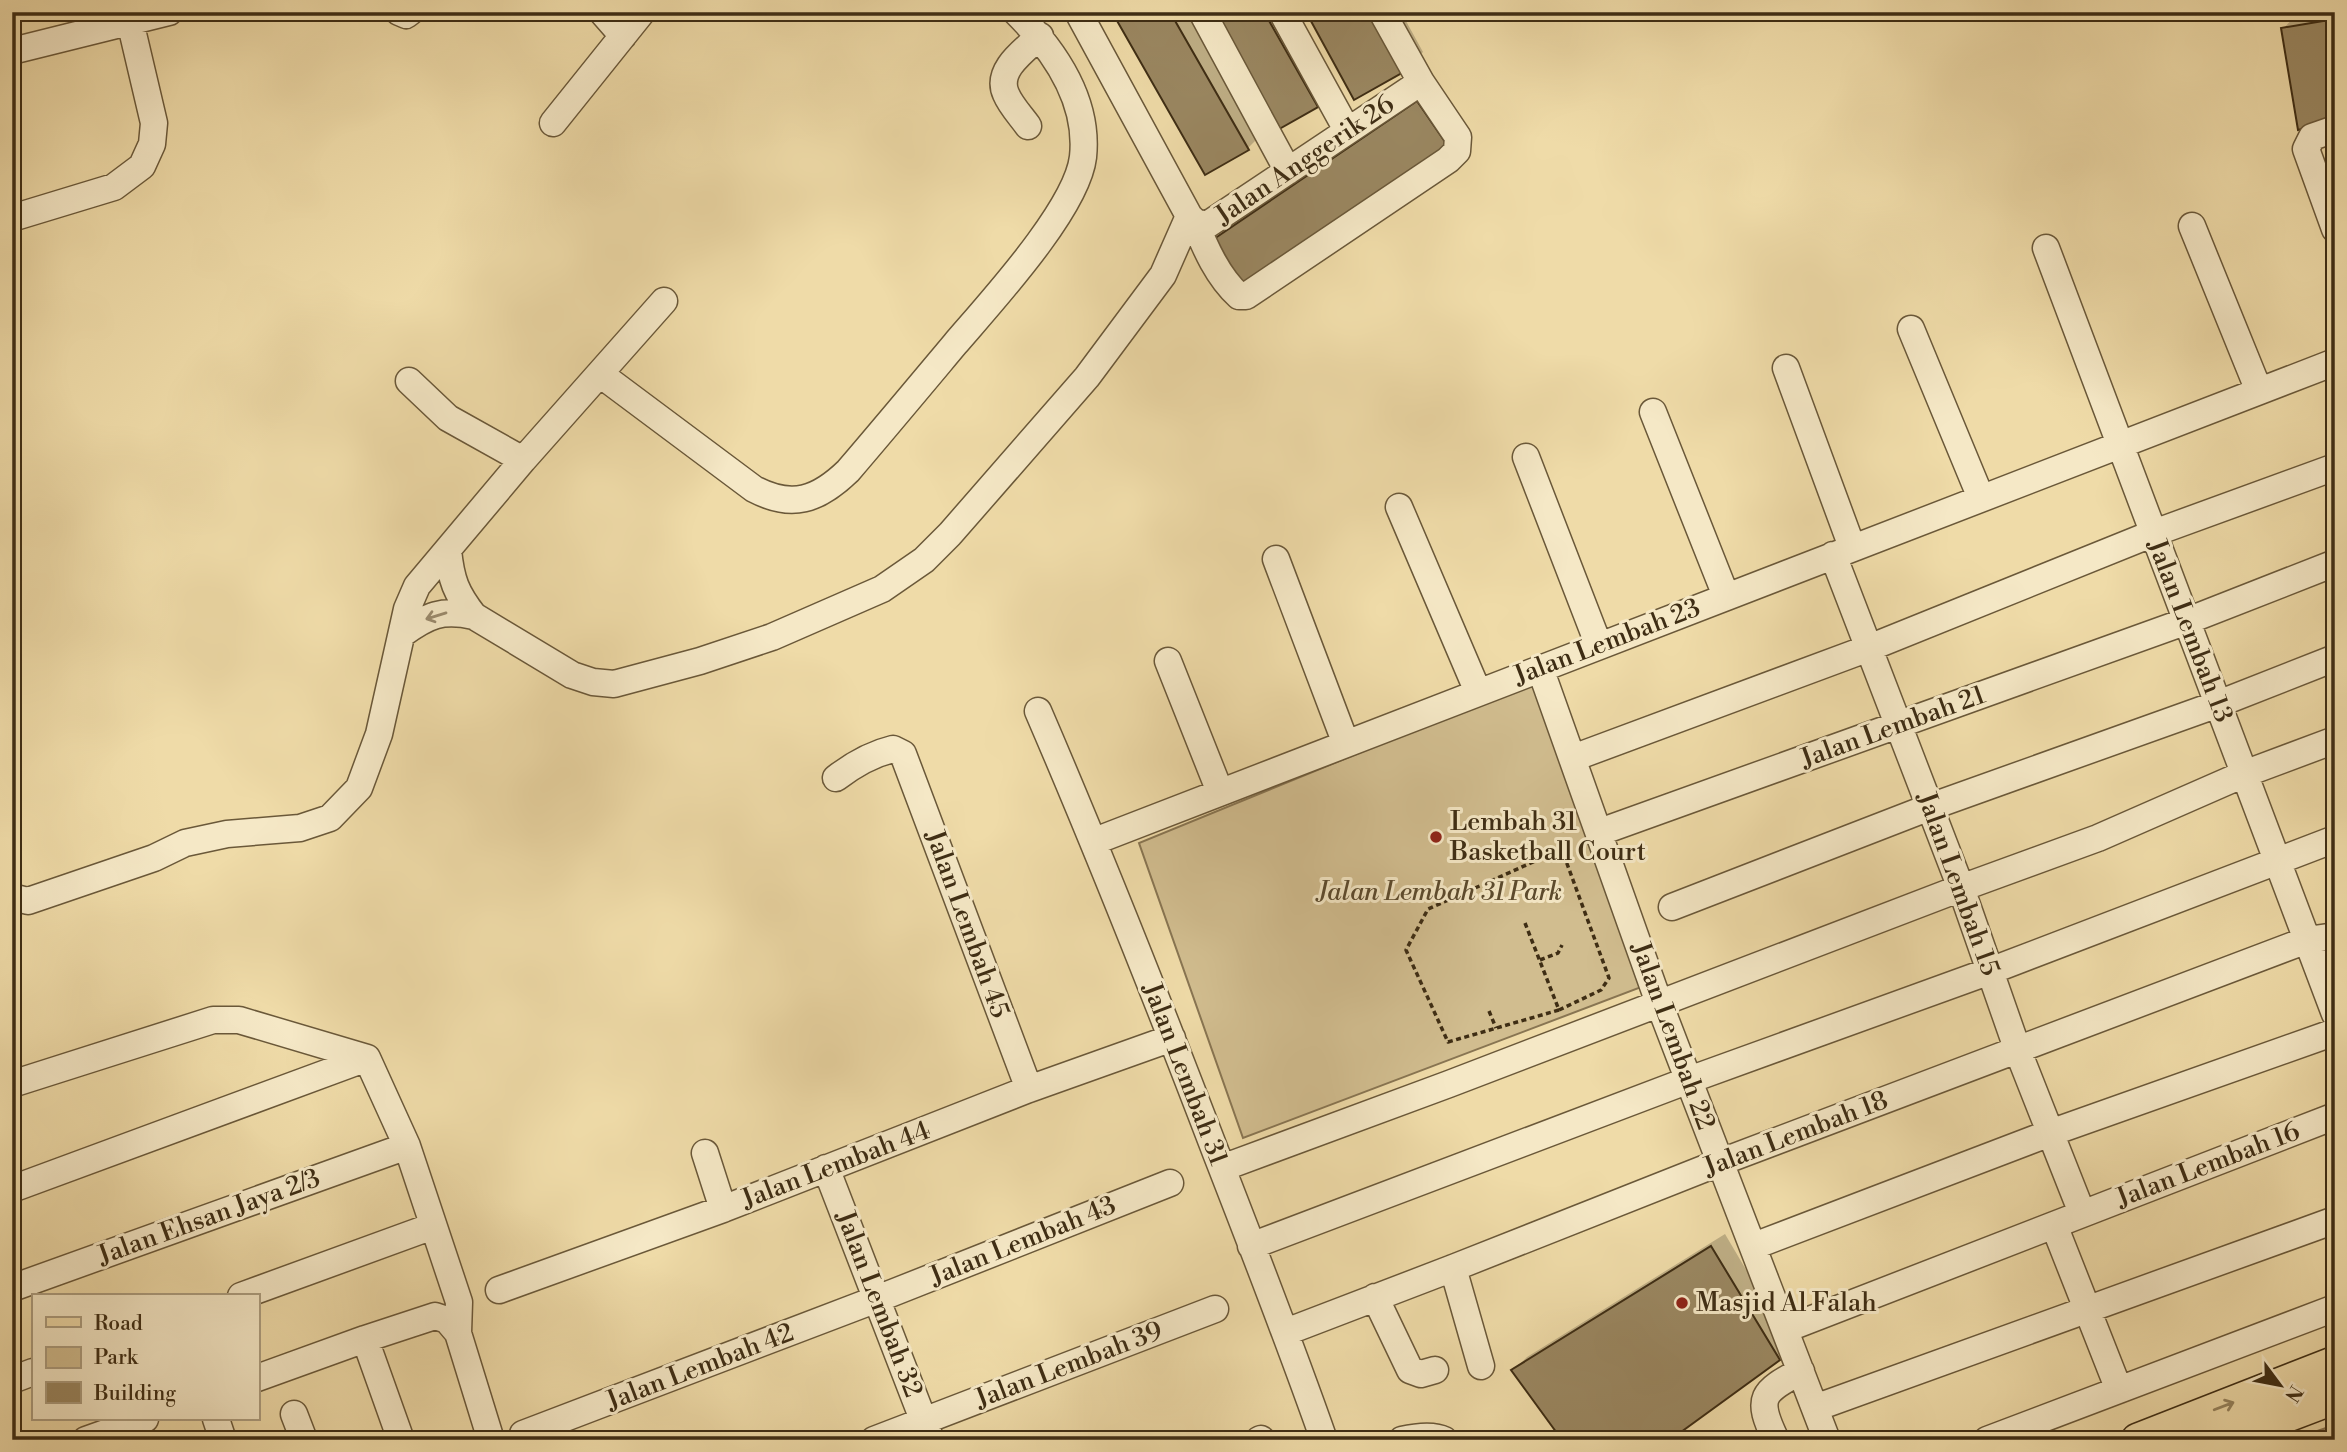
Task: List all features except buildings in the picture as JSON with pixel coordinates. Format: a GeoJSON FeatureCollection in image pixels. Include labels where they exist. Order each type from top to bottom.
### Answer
{"type":"FeatureCollection","features":[{"type":"Feature","properties":{"kind":"main road"},"geometry":{"type":"LineString","coordinates":[[2138,1440],[2335,1363]]}},
{"type":"Feature","properties":{"kind":"main road"},"geometry":{"type":"LineString","coordinates":[[2222,1440],[2335,1397]]}},
{"type":"Feature","properties":{"kind":"street"},"geometry":{"type":"LineString","coordinates":[[12,51],[169,12]]}},
{"type":"Feature","properties":{"kind":"street"},"geometry":{"type":"LineString","coordinates":[[399,12],[405,15],[410,12]]}},
{"type":"Feature","properties":{"kind":"street"},"geometry":{"type":"LineString","coordinates":[[602,12],[623,36]]}},
{"type":"Feature","properties":{"kind":"street"},"geometry":{"type":"LineString","coordinates":[[553,123],[642,12]]}},
{"type":"Feature","properties":{"kind":"street"},"geometry":{"type":"LineString","coordinates":[[600,374],[754,489],[770,498],[801,501],[833,485],[848,471],[1001,290],[1055,219],[1075,184],[1082,160],[1084,138],[1074,92],[1040,36],[1016,12]]}},
{"type":"Feature","properties":{"kind":"street"},"geometry":{"type":"LineString","coordinates":[[1078,12],[1207,251],[1230,288],[1239,296],[1246,296],[1448,160],[1457,151],[1458,137],[1420,82],[1381,12]]}},
{"type":"Feature","properties":{"kind":"street"},"geometry":{"type":"LineString","coordinates":[[1202,12],[1288,171]]}},
{"type":"Feature","properties":{"kind":"street"},"geometry":{"type":"LineString","coordinates":[[1282,12],[1348,130]]}},
{"type":"Feature","properties":{"kind":"street"},"geometry":{"type":"LineString","coordinates":[[12,218],[114,187],[142,166],[152,144],[153,123],[130,21]]}},
{"type":"Feature","properties":{"kind":"street"},"geometry":{"type":"LineString","coordinates":[[1028,127],[1006,95],[1004,78],[1013,62],[1040,36]]}},
{"type":"Feature","properties":{"kind":"street","name":"Jalan Anggerik 26"},"geometry":{"type":"LineString","coordinates":[[1192,219],[1207,225],[1216,221],[1420,82]]}},
{"type":"Feature","properties":{"kind":"street"},"geometry":{"type":"LineString","coordinates":[[2335,129],[2312,137],[2308,142],[2307,156],[2335,229]]}},
{"type":"Feature","properties":{"kind":"street"},"geometry":{"type":"LineString","coordinates":[[402,634],[436,614],[458,613],[474,617],[572,675],[593,682],[614,684],[700,662],[772,637],[882,589],[925,560],[1087,377],[1163,275],[1192,219]]}},
{"type":"Feature","properties":{"kind":"street"},"geometry":{"type":"LineString","coordinates":[[2192,226],[2259,391]]}},
{"type":"Feature","properties":{"kind":"street","name":"Jalan Lembah 13"},"geometry":{"type":"LineString","coordinates":[[2046,248],[2335,1014]]}},
{"type":"Feature","properties":{"kind":"street"},"geometry":{"type":"LineString","coordinates":[[12,897],[28,901],[154,858],[185,843],[227,834],[300,828],[330,818],[359,788],[379,734],[407,609],[417,586],[523,460],[664,300]]}},
{"type":"Feature","properties":{"kind":"street"},"geometry":{"type":"LineString","coordinates":[[1911,329],[1981,498]]}},
{"type":"Feature","properties":{"kind":"street","name":"Jalan Lembah 23"},"geometry":{"type":"LineString","coordinates":[[1095,841],[2335,362]]}},
{"type":"Feature","properties":{"kind":"street","name":"Jalan Lembah 15"},"geometry":{"type":"LineString","coordinates":[[1786,368],[1843,551],[1869,648],[1961,888],[2018,1051],[2082,1213]]}},
{"type":"Feature","properties":{"kind":"street"},"geometry":{"type":"LineString","coordinates":[[409,381],[448,418],[523,460]]}},
{"type":"Feature","properties":{"kind":"street"},"geometry":{"type":"LineString","coordinates":[[1653,412],[1726,597]]}},
{"type":"Feature","properties":{"kind":"street"},"geometry":{"type":"LineString","coordinates":[[1527,457],[1599,646]]}},
{"type":"Feature","properties":{"kind":"street"},"geometry":{"type":"LineString","coordinates":[[1573,758],[1869,648],[2154,533],[2335,467]]}},
{"type":"Feature","properties":{"kind":"street"},"geometry":{"type":"LineString","coordinates":[[1399,507],[1478,692]]}},
{"type":"Feature","properties":{"kind":"street"},"geometry":{"type":"LineString","coordinates":[[448,550],[450,575],[456,592],[474,617]]}},
{"type":"Feature","properties":{"kind":"street"},"geometry":{"type":"LineString","coordinates":[[1276,559],[1346,744]]}},
{"type":"Feature","properties":{"kind":"street","name":"Jalan Lembah 21"},"geometry":{"type":"LineString","coordinates":[[1600,832],[2187,621],[2335,563]]}},
{"type":"Feature","properties":{"kind":"street"},"geometry":{"type":"LineString","coordinates":[[1672,907],[1930,807],[2218,704],[2335,658]]}},
{"type":"Feature","properties":{"kind":"street"},"geometry":{"type":"LineString","coordinates":[[1168,661],[1220,792]]}},
{"type":"Feature","properties":{"kind":"street","name":"Jalan Lembah 22"},"geometry":{"type":"LineString","coordinates":[[1540,668],[1659,1003],[1827,1440]]}},
{"type":"Feature","properties":{"kind":"street","name":"Jalan Lembah 31"},"geometry":{"type":"LineString","coordinates":[[1038,711],[1095,841],[1286,1332],[1324,1440]]}},
{"type":"Feature","properties":{"kind":"street"},"geometry":{"type":"LineString","coordinates":[[1222,1168],[2098,838],[2244,774],[2335,740]]}},
{"type":"Feature","properties":{"kind":"street","name":"Jalan Lembah 45"},"geometry":{"type":"LineString","coordinates":[[836,778],[852,765],[888,750],[898,751],[906,759],[1029,1089]]}},
{"type":"Feature","properties":{"kind":"street"},"geometry":{"type":"LineString","coordinates":[[1251,1245],[1689,1080],[1990,971],[2335,839]]}},
{"type":"Feature","properties":{"kind":"street","name":"Jalan Lembah 18"},"geometry":{"type":"LineString","coordinates":[[1286,1332],[1721,1162],[2307,940],[2335,936]]}},
{"type":"Feature","properties":{"kind":"street"},"geometry":{"type":"LineString","coordinates":[[12,1084],[213,1020],[239,1020],[367,1058],[407,1146],[458,1302],[458,1333],[491,1440]]}},
{"type":"Feature","properties":{"kind":"street"},"geometry":{"type":"LineString","coordinates":[[1754,1246],[2050,1133],[2335,1032]]}},
{"type":"Feature","properties":{"kind":"street","name":"Jalan Lembah 44"},"geometry":{"type":"LineString","coordinates":[[499,1290],[723,1209],[1029,1089],[1172,1038]]}},
{"type":"Feature","properties":{"kind":"street"},"geometry":{"type":"LineString","coordinates":[[12,1189],[367,1058]]}},
{"type":"Feature","properties":{"kind":"street","name":"Jalan Lembah 16"},"geometry":{"type":"LineString","coordinates":[[1786,1329],[2335,1116]]}},
{"type":"Feature","properties":{"kind":"street","name":"Jalan Ehsan Jaya 2/3"},"geometry":{"type":"LineString","coordinates":[[12,1289],[407,1146]]}},
{"type":"Feature","properties":{"kind":"street"},"geometry":{"type":"LineString","coordinates":[[705,1153],[723,1209]]}},
{"type":"Feature","properties":{"kind":"street","name":"Jalan Lembah 32"},"geometry":{"type":"LineString","coordinates":[[827,1168],[927,1430]]}},
{"type":"Feature","properties":{"kind":"street","name":"Jalan Lembah 43"},"geometry":{"type":"LineString","coordinates":[[877,1300],[1170,1183]]}},
{"type":"Feature","properties":{"kind":"street"},"geometry":{"type":"LineString","coordinates":[[1815,1408],[2335,1220]]}},
{"type":"Feature","properties":{"kind":"street"},"geometry":{"type":"LineString","coordinates":[[2054,1225],[2119,1390]]}},
{"type":"Feature","properties":{"kind":"street"},"geometry":{"type":"LineString","coordinates":[[246,1294],[433,1226]]}},
{"type":"Feature","properties":{"kind":"street"},"geometry":{"type":"LineString","coordinates":[[1453,1268],[1482,1366]]}},
{"type":"Feature","properties":{"kind":"street"},"geometry":{"type":"LineString","coordinates":[[1376,1297],[1410,1370],[1421,1374],[1435,1370]]}},
{"type":"Feature","properties":{"kind":"street","name":"Jalan Lembah 42"},"geometry":{"type":"LineString","coordinates":[[523,1434],[877,1300]]}},
{"type":"Feature","properties":{"kind":"street"},"geometry":{"type":"LineString","coordinates":[[1987,1440],[2335,1308]]}},
{"type":"Feature","properties":{"kind":"street","name":"Jalan Lembah 39"},"geometry":{"type":"LineString","coordinates":[[874,1440],[927,1430],[1215,1309]]}},
{"type":"Feature","properties":{"kind":"street"},"geometry":{"type":"LineString","coordinates":[[259,1377],[435,1316],[447,1320],[458,1333]]}},
{"type":"Feature","properties":{"kind":"street"},"geometry":{"type":"LineString","coordinates":[[365,1339],[401,1440]]}},
{"type":"Feature","properties":{"kind":"street"},"geometry":{"type":"LineString","coordinates":[[1766,1437],[1764,1408],[1767,1394],[1777,1384],[1801,1371]]}},
{"type":"Feature","properties":{"kind":"street"},"geometry":{"type":"LineString","coordinates":[[12,1380],[32,1372]]}},
{"type":"Feature","properties":{"kind":"street"},"geometry":{"type":"LineString","coordinates":[[294,1414],[304,1440]]}},
{"type":"Feature","properties":{"kind":"street"},"geometry":{"type":"LineString","coordinates":[[86,1440],[115,1435],[143,1420]]}},
{"type":"Feature","properties":{"kind":"street"},"geometry":{"type":"LineString","coordinates":[[216,1420],[223,1440]]}},
{"type":"Feature","properties":{"kind":"street"},"geometry":{"type":"LineString","coordinates":[[1402,1440],[1422,1437],[1441,1437],[1444,1440]]}},
{"type":"Feature","properties":{"kind":"path"},"geometry":{"type":"LineString","coordinates":[[1551,854],[1566,861],[1609,978],[1601,990],[1559,1010],[1448,1042],[1406,950],[1428,909],[1551,854]]}},
{"type":"Feature","properties":{"kind":"path"},"geometry":{"type":"LineString","coordinates":[[1525,923],[1559,1010]]}},
{"type":"Feature","properties":{"kind":"path"},"geometry":{"type":"LineString","coordinates":[[1540,960],[1558,953],[1562,945]]}},
{"type":"Feature","properties":{"kind":"path"},"geometry":{"type":"LineString","coordinates":[[1489,1011],[1496,1028]]}},
{"type":"Feature","properties":{"kind":"green space","name":"Jalan Lembah 31 Park"},"geometry":{"type":"Polygon","coordinates":[[[1535,681],[1644,986],[1243,1138],[1139,843],[1535,681]]]}},
{"type":"Feature","properties":{"kind":"green space"},"geometry":{"type":"Polygon","coordinates":[[[2335,1425],[2335,1440],[2291,1440],[2335,1425]]]}},
{"type":"Feature","properties":{"kind":"place","name":"Lembah 31 Basketball Court"},"geometry":{"type":"Point","coordinates":[1436,837]}},
{"type":"Feature","properties":{"kind":"place","name":"Masjid Al Falah"},"geometry":{"type":"Point","coordinates":[1682,1303]}}]}
